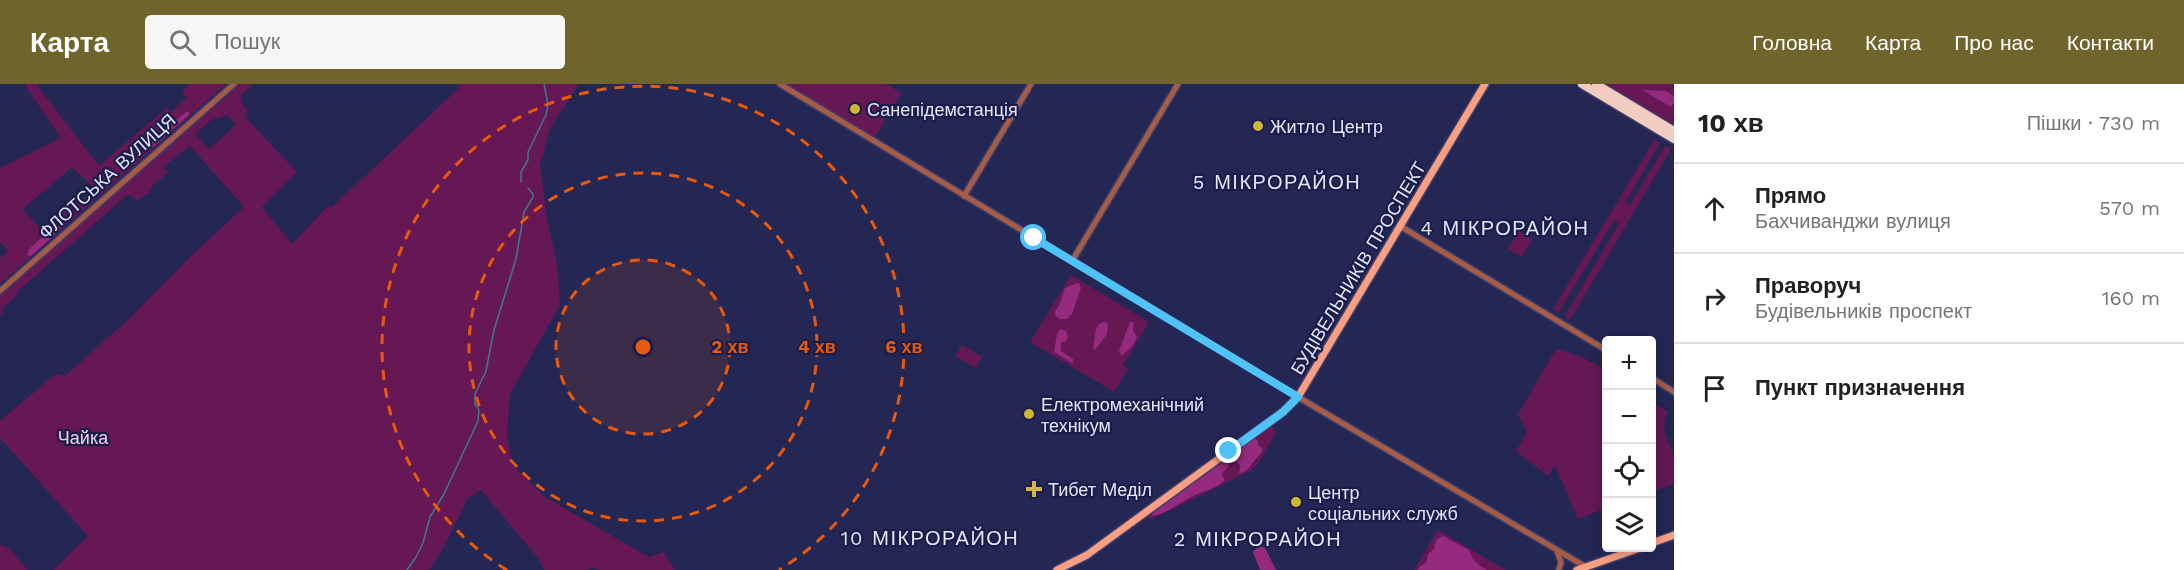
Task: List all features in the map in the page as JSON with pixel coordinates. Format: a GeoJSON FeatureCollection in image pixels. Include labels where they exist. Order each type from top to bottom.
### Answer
{"type":"FeatureCollection","features":[{"type":"Feature","properties":{"kind":"highway"},"geometry":{"type":"LineString","coordinates":[[1582,84],[1674,139]]}},
{"type":"Feature","properties":{"kind":"highway"},"geometry":{"type":"LineString","coordinates":[[1596,84],[1674,130]]}},
{"type":"Feature","properties":{"kind":"main road","name":"БУДІВЕЛЬНИКІВ ПРОСПЕКТ"},"geometry":{"type":"LineString","coordinates":[[1057,570],[1087,555],[1283,412],[1298,397],[1485,84]]}},
{"type":"Feature","properties":{"kind":"main road"},"geometry":{"type":"LineString","coordinates":[[1656,542],[1674,535]]}},
{"type":"Feature","properties":{"kind":"main road"},"geometry":{"type":"LineString","coordinates":[[1577,570],[1629,552]]}},
{"type":"Feature","properties":{"kind":"street","name":"ФЛОТСЬКА ВУЛИЦЯ"},"geometry":{"type":"LineString","coordinates":[[0,291],[234,84]]}},
{"type":"Feature","properties":{"kind":"street"},"geometry":{"type":"LineString","coordinates":[[780,84],[1298,397],[1586,567]]}},
{"type":"Feature","properties":{"kind":"street"},"geometry":{"type":"LineString","coordinates":[[964,196],[1031,84]]}},
{"type":"Feature","properties":{"kind":"street"},"geometry":{"type":"LineString","coordinates":[[1072,261],[1178,84]]}},
{"type":"Feature","properties":{"kind":"street"},"geometry":{"type":"LineString","coordinates":[[1400,226],[1602,348]]}},
{"type":"Feature","properties":{"kind":"street"},"geometry":{"type":"LineString","coordinates":[[1656,381],[1674,392]]}},
{"type":"Feature","properties":{"kind":"street"},"geometry":{"type":"LineString","coordinates":[[1556,549],[1561,562],[1559,570]]}},
{"type":"Feature","properties":{"kind":"green space"},"geometry":{"type":"Polygon","coordinates":[[[24,84],[36,84],[99,166],[167,108],[171,112],[187,98],[182,91],[190,84],[226,84],[0,284],[0,258],[8,251],[0,242],[0,168],[61,138],[24,84]],[[72,167],[23,209],[41,230],[77,199],[80,202],[95,189],[72,167]]]}},
{"type":"Feature","properties":{"kind":"green space","name":"Чайка"},"geometry":{"type":"Polygon","coordinates":[[[240,84],[253,84],[240,96],[243,98],[240,101],[247,109],[245,117],[297,172],[262,207],[292,244],[328,206],[331,208],[459,88],[460,84],[579,84],[550,128],[540,164],[547,219],[557,263],[560,305],[510,394],[507,433],[512,465],[545,497],[649,557],[663,552],[675,570],[598,570],[592,568],[588,570],[544,570],[538,558],[481,490],[468,498],[442,550],[429,570],[53,570],[88,536],[0,438],[0,421],[56,374],[65,376],[132,316],[190,257],[244,207],[190,146],[163,167],[168,172],[149,189],[151,191],[137,201],[131,195],[127,195],[17,292],[18,294],[2,309],[3,312],[0,315],[0,296],[240,84]],[[227,115],[211,120],[195,134],[209,149],[236,125],[227,115]]]}},
{"type":"Feature","properties":{"kind":"green space"},"geometry":{"type":"Polygon","coordinates":[[[783,84],[886,84],[901,93],[874,139],[783,84]]]}},
{"type":"Feature","properties":{"kind":"green space"},"geometry":{"type":"Polygon","coordinates":[[[1602,84],[1671,84],[1674,86],[1674,127],[1602,84]]]}},
{"type":"Feature","properties":{"kind":"green space"},"geometry":{"type":"Polygon","coordinates":[[[1655,139],[1660,143],[1625,203],[1627,204],[1633,195],[1627,205],[1629,206],[1665,146],[1671,149],[1570,320],[1565,316],[1620,222],[1618,221],[1612,231],[1617,221],[1615,219],[1558,313],[1553,309],[1655,139]]]}},
{"type":"Feature","properties":{"kind":"green space"},"geometry":{"type":"Polygon","coordinates":[[[1519,231],[1532,239],[1522,257],[1508,249],[1519,231]]]}},
{"type":"Feature","properties":{"kind":"green space"},"geometry":{"type":"Polygon","coordinates":[[[1071,275],[1149,322],[1123,365],[1128,369],[1114,392],[1030,342],[1071,275]],[[1129,325],[1119,351],[1124,355],[1137,337],[1133,330],[1134,325],[1129,325]]]}},
{"type":"Feature","properties":{"kind":"green space"},"geometry":{"type":"Polygon","coordinates":[[[962,345],[982,357],[976,368],[955,356],[962,345]]]}},
{"type":"Feature","properties":{"kind":"green space"},"geometry":{"type":"Polygon","coordinates":[[[1556,349],[1580,356],[1602,368],[1602,510],[1578,519],[1555,465],[1548,476],[1516,451],[1527,432],[1518,414],[1556,349]]]}},
{"type":"Feature","properties":{"kind":"green space"},"geometry":{"type":"Polygon","coordinates":[[[1656,404],[1668,412],[1664,424],[1674,459],[1674,484],[1656,491],[1656,404]]]}},
{"type":"Feature","properties":{"kind":"green space"},"geometry":{"type":"Polygon","coordinates":[[[1270,424],[1276,432],[1258,464],[1250,471],[1150,520],[1146,514],[1270,424]],[[1258,444],[1232,454],[1232,459],[1240,465],[1238,472],[1249,467],[1262,452],[1258,444]],[[1219,462],[1175,494],[1152,516],[1198,493],[1210,490],[1225,478],[1222,474],[1229,464],[1219,462]]]}},
{"type":"Feature","properties":{"kind":"green space"},"geometry":{"type":"Polygon","coordinates":[[[1438,530],[1506,570],[1414,570],[1438,530]]]}},
{"type":"Feature","properties":{"kind":"green space"},"geometry":{"type":"Polygon","coordinates":[[[0,545],[7,547],[28,570],[0,570],[0,545]]]}},
{"type":"Feature","properties":{"kind":"shaded area"},"geometry":{"type":"Polygon","coordinates":[[[1642,90],[1666,91],[1674,96],[1674,102],[1671,107],[1642,90]]]}},
{"type":"Feature","properties":{"kind":"shaded area"},"geometry":{"type":"Polygon","coordinates":[[[189,112],[189,115],[153,147],[149,146],[150,141],[189,112]]]}},
{"type":"Feature","properties":{"kind":"shaded area"},"geometry":{"type":"Polygon","coordinates":[[[56,225],[60,227],[59,231],[31,256],[27,255],[29,249],[56,225]]]}},
{"type":"Feature","properties":{"kind":"shaded area"},"geometry":{"type":"Polygon","coordinates":[[[1077,283],[1081,288],[1072,314],[1067,319],[1060,319],[1055,315],[1055,311],[1065,288],[1077,283]]]}},
{"type":"Feature","properties":{"kind":"shaded area"},"geometry":{"type":"Polygon","coordinates":[[[1105,322],[1108,324],[1107,334],[1095,350],[1093,348],[1098,325],[1105,322]]]}},
{"type":"Feature","properties":{"kind":"shaded area"},"geometry":{"type":"Polygon","coordinates":[[[1130,322],[1134,322],[1133,330],[1137,337],[1133,345],[1122,356],[1119,351],[1130,322]]]}},
{"type":"Feature","properties":{"kind":"shaded area"},"geometry":{"type":"Polygon","coordinates":[[[1060,329],[1066,331],[1068,337],[1061,343],[1061,351],[1073,359],[1073,364],[1054,352],[1060,329]]]}},
{"type":"Feature","properties":{"kind":"shaded area"},"geometry":{"type":"Polygon","coordinates":[[[1253,438],[1258,440],[1262,452],[1247,470],[1239,474],[1240,465],[1232,459],[1232,454],[1253,438]]]}},
{"type":"Feature","properties":{"kind":"shaded area"},"geometry":{"type":"Polygon","coordinates":[[[1225,461],[1229,466],[1222,474],[1225,480],[1222,483],[1167,511],[1152,516],[1153,512],[1219,462],[1225,461]]]}},
{"type":"Feature","properties":{"kind":"shaded area"},"geometry":{"type":"Polygon","coordinates":[[[1443,536],[1469,550],[1473,559],[1488,570],[1418,570],[1426,563],[1436,540],[1443,536]]]}},
{"type":"Feature","properties":{"kind":"shaded area"},"geometry":{"type":"Polygon","coordinates":[[[1259,546],[1265,548],[1276,570],[1260,570],[1253,552],[1259,546]]]}},
{"type":"Feature","properties":{"kind":"waterway"},"geometry":{"type":"LineString","coordinates":[[521,182],[521,172],[528,160],[528,152],[546,115],[548,105],[544,84]]}},
{"type":"Feature","properties":{"kind":"waterway"},"geometry":{"type":"LineString","coordinates":[[407,570],[423,543],[430,517],[444,494],[478,421],[479,410],[475,404],[475,394],[486,371],[494,330],[516,259],[524,212],[533,197],[528,188]]}},
{"type":"Feature","properties":{"kind":"place","name":"Санепідемстанція"},"geometry":{"type":"Point","coordinates":[855,109]}},
{"type":"Feature","properties":{"kind":"place","name":"Житло Центр"},"geometry":{"type":"Point","coordinates":[1258,126]}},
{"type":"Feature","properties":{"kind":"place","name":"Електромеханічний технікум"},"geometry":{"type":"Point","coordinates":[1029,414]}},
{"type":"Feature","properties":{"kind":"place","name":"Тибет Меділ"},"geometry":{"type":"Point","coordinates":[1034,489]}},
{"type":"Feature","properties":{"kind":"place","name":"Центр соціальних служб"},"geometry":{"type":"Point","coordinates":[1296,502]}},
{"type":"Feature","properties":{"kind":"district","name":"5 МІКРОРАЙОН"},"geometry":{"type":"Point","coordinates":[1277,182]}},
{"type":"Feature","properties":{"kind":"district","name":"4 МІКРОРАЙОН"},"geometry":{"type":"Point","coordinates":[1505,228]}},
{"type":"Feature","properties":{"kind":"district","name":"10 МІКРОРАЙОН"},"geometry":{"type":"Point","coordinates":[930,538]}},
{"type":"Feature","properties":{"kind":"district","name":"2 МІКРОРАЙОН"},"geometry":{"type":"Point","coordinates":[1258,539]}},
{"type":"Feature","properties":{"kind":"route"},"geometry":{"type":"LineString","coordinates":[[1034,238],[1298,397],[1283,412],[1229,451]]}}]}
